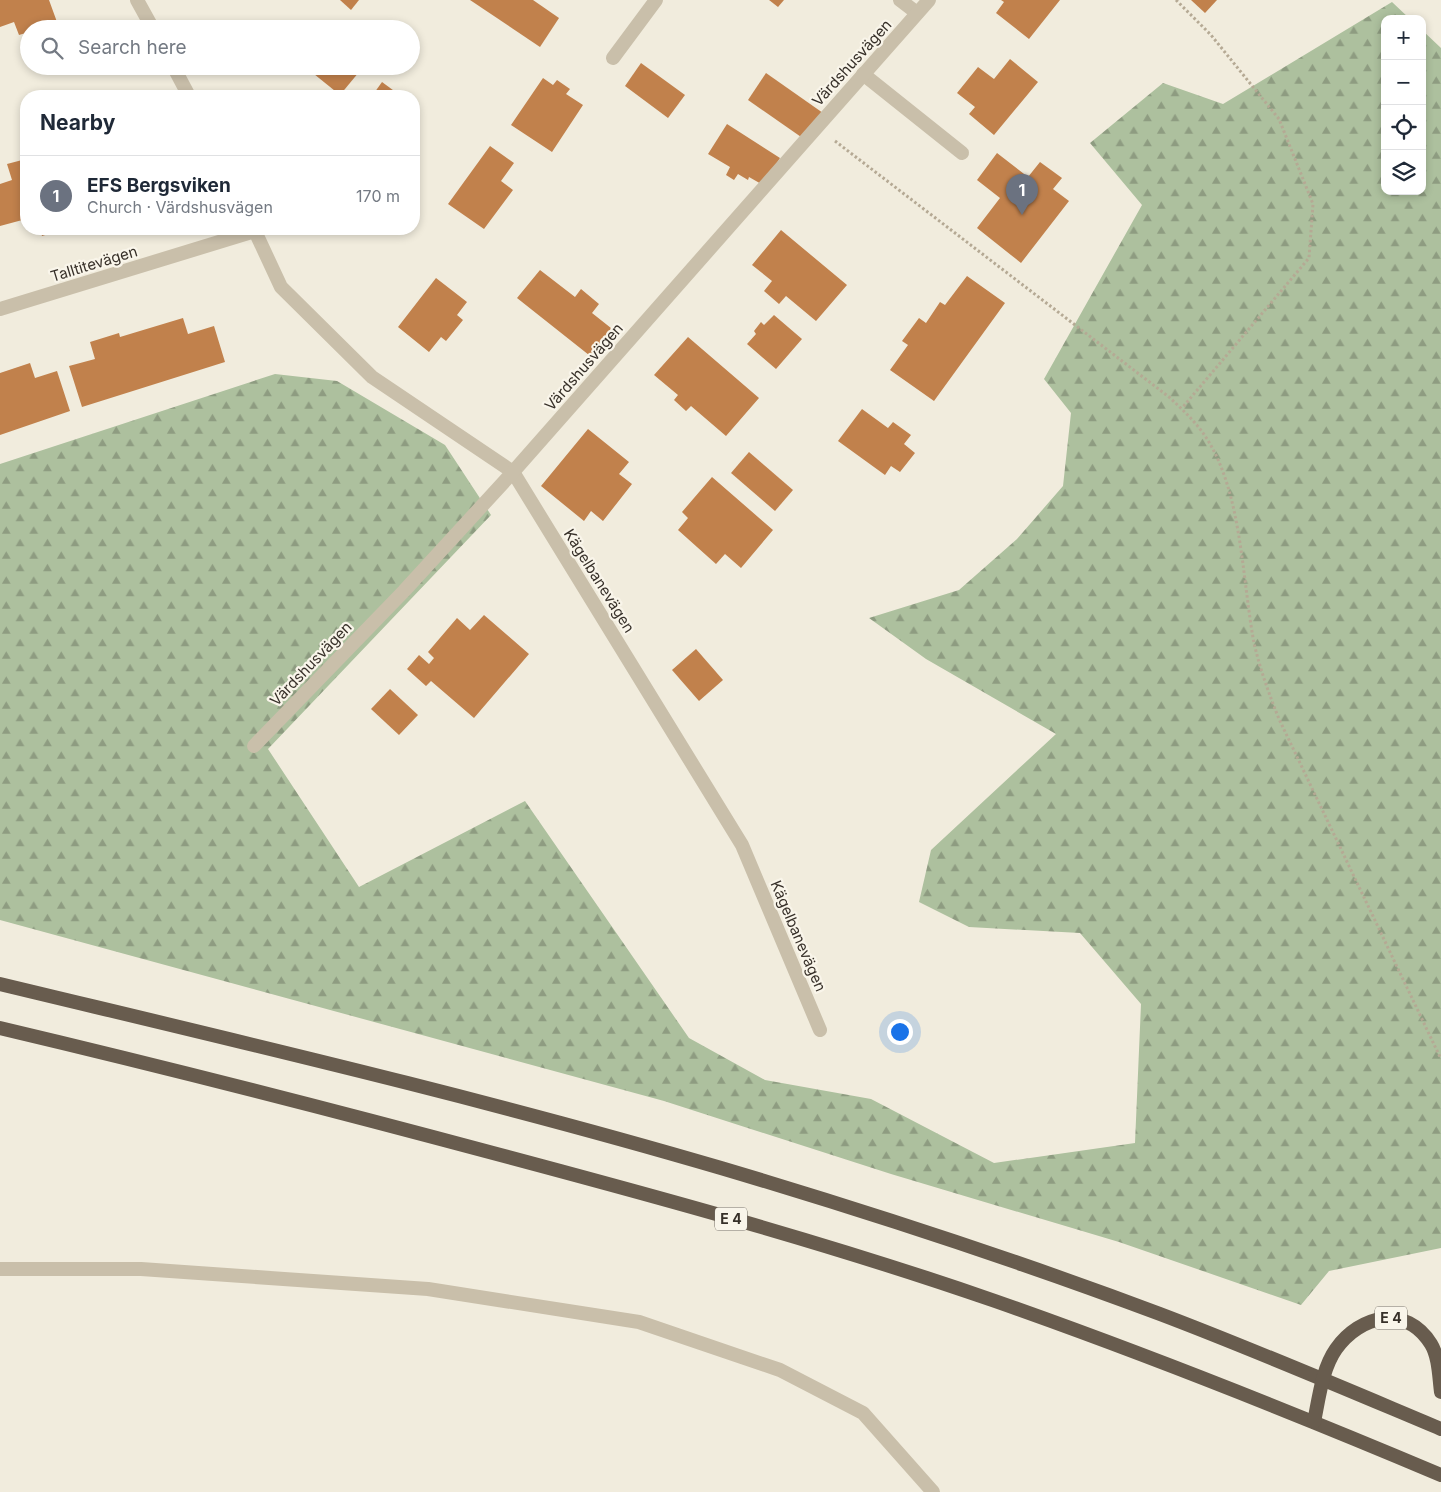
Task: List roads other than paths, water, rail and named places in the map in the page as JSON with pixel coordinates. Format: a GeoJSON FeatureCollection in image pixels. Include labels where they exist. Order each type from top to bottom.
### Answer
{"type":"FeatureCollection","features":[{"type":"Feature","properties":{"kind":"highway"},"geometry":{"type":"LineString","coordinates":[[0,984],[274,1050],[718,1167],[1044,1272],[1162,1315],[1323,1379],[1441,1429]]}},
{"type":"Feature","properties":{"kind":"highway","name":"E 4"},"geometry":{"type":"LineString","coordinates":[[0,1028],[346,1114],[635,1190],[823,1245],[994,1301],[1178,1368],[1441,1475]]}},
{"type":"Feature","properties":{"kind":"highway","name":"E 4"},"geometry":{"type":"LineString","coordinates":[[1314,1422],[1323,1379],[1335,1350],[1351,1330],[1372,1320],[1388,1317],[1406,1322],[1421,1331],[1432,1345],[1441,1392]]}},
{"type":"Feature","properties":{"kind":"street"},"geometry":{"type":"LineString","coordinates":[[136,0],[148,20]]}},
{"type":"Feature","properties":{"kind":"street"},"geometry":{"type":"LineString","coordinates":[[613,58],[656,0]]}},
{"type":"Feature","properties":{"kind":"street"},"geometry":{"type":"LineString","coordinates":[[900,0],[917,13]]}},
{"type":"Feature","properties":{"kind":"street","name":"Värdshusvägen"},"geometry":{"type":"LineString","coordinates":[[254,746],[404,591],[513,472],[929,0]]}},
{"type":"Feature","properties":{"kind":"street"},"geometry":{"type":"LineString","coordinates":[[863,74],[962,153]]}},
{"type":"Feature","properties":{"kind":"street"},"geometry":{"type":"LineString","coordinates":[[178,75],[185,90]]}},
{"type":"Feature","properties":{"kind":"street","name":"Talltitevägen"},"geometry":{"type":"LineString","coordinates":[[0,310],[239,235]]}},
{"type":"Feature","properties":{"kind":"street","name":"Kägelbanevägen"},"geometry":{"type":"LineString","coordinates":[[257,235],[280,287],[372,377],[513,472],[742,844],[820,1030]]}},
{"type":"Feature","properties":{"kind":"street"},"geometry":{"type":"LineString","coordinates":[[0,1269],[141,1268],[428,1289],[639,1322],[780,1370],[863,1413],[933,1492]]}},
{"type":"Feature","properties":{"kind":"place","name":"EFS Bergsviken"},"geometry":{"type":"Point","coordinates":[1022,215]}}]}
